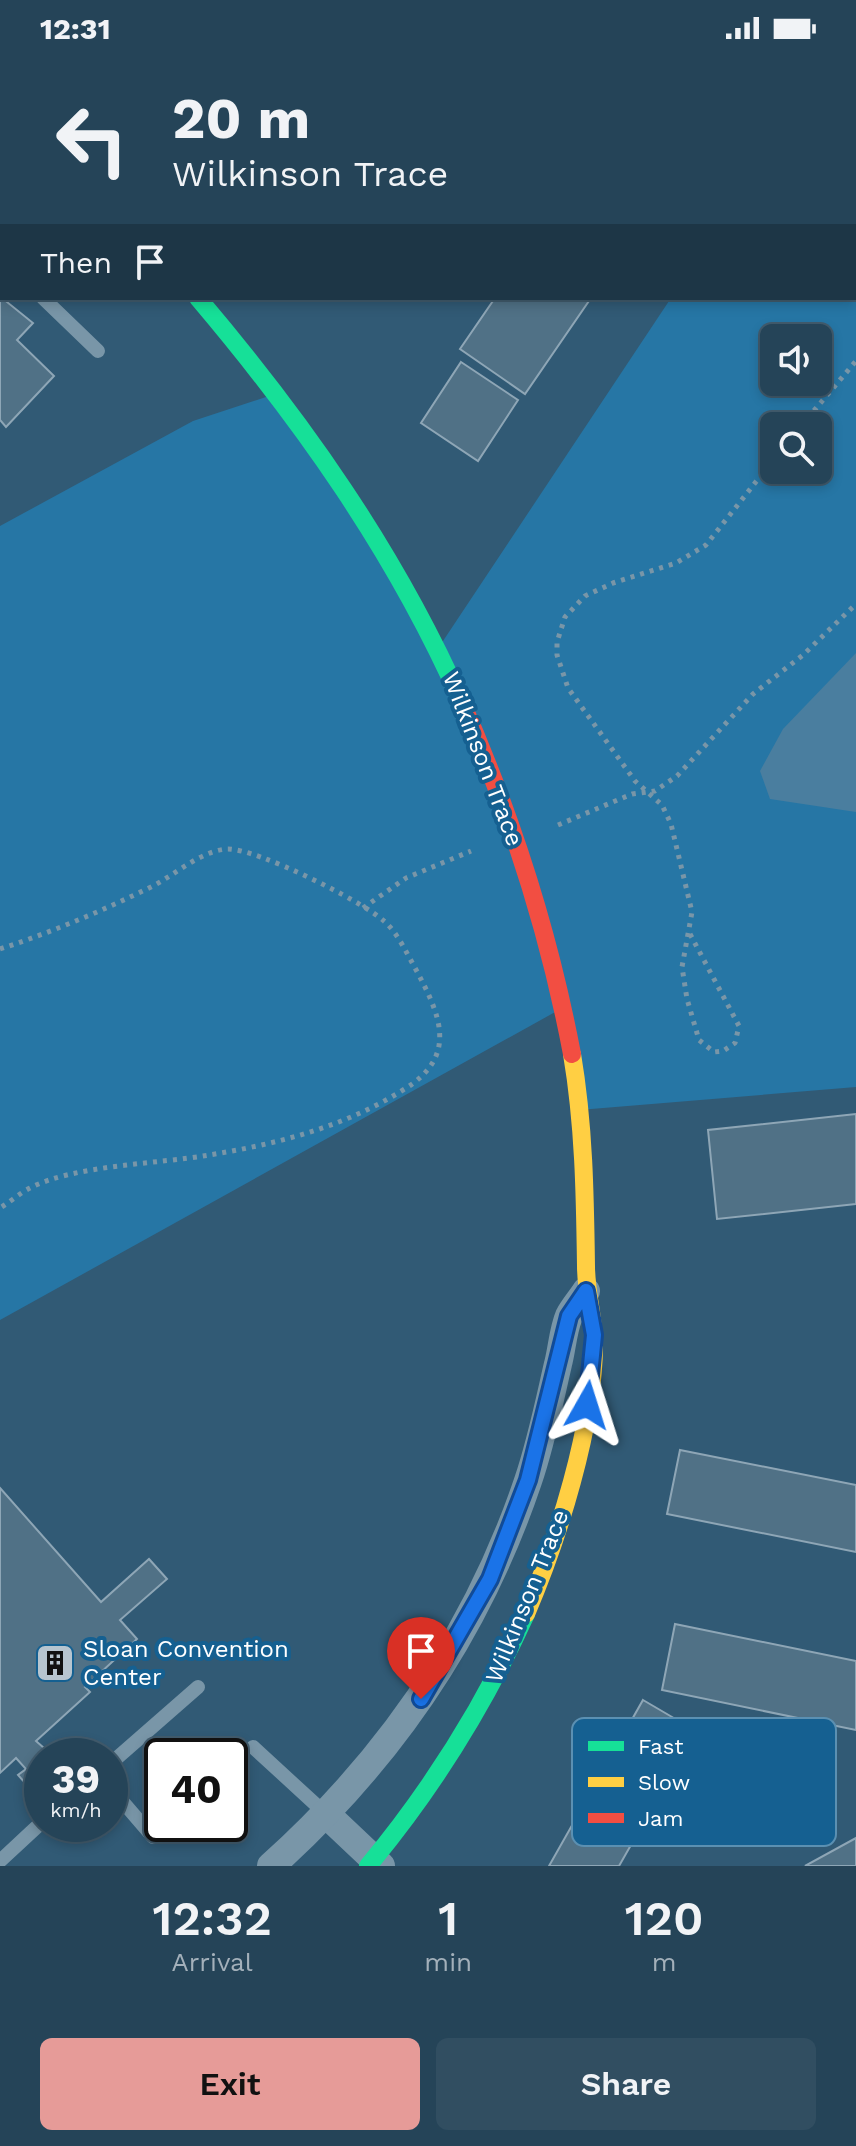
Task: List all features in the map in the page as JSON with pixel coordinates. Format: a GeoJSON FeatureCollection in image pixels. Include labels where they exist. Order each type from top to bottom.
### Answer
{"type":"FeatureCollection","features":[{"type":"Feature","properties":{"kind":"street","name":"Wilkinson Trace"},"geometry":{"type":"LineString","coordinates":[[200,300],[278,393],[336,471],[378,537],[439,647],[500,791],[546,942],[575,1079],[583,1133],[586,1291],[594,1335],[587,1405],[571,1485],[535,1588],[493,1686],[424,1797],[374,1864]]}},
{"type":"Feature","properties":{"kind":"street","name":"Wilkinson Trace"},"geometry":{"type":"LineString","coordinates":[[271,1866],[326,1814],[405,1721],[443,1664],[490,1579],[528,1480],[569,1316],[586,1291]]}},
{"type":"Feature","properties":{"kind":"street"},"geometry":{"type":"LineString","coordinates":[[326,1814],[374,1864]]}},
{"type":"Feature","properties":{"kind":"lane"},"geometry":{"type":"LineString","coordinates":[[45,300],[98,351]]}},
{"type":"Feature","properties":{"kind":"lane"},"geometry":{"type":"LineString","coordinates":[[128,1748],[198,1687]]}},
{"type":"Feature","properties":{"kind":"lane"},"geometry":{"type":"LineString","coordinates":[[253,1747],[326,1814]]}},
{"type":"Feature","properties":{"kind":"lane"},"geometry":{"type":"LineString","coordinates":[[128,1808],[144,1827]]}},
{"type":"Feature","properties":{"kind":"lane"},"geometry":{"type":"LineString","coordinates":[[5,1862],[24,1841]]}},
{"type":"Feature","properties":{"kind":"path"},"geometry":{"type":"LineString","coordinates":[[813,412],[856,361]]}},
{"type":"Feature","properties":{"kind":"path"},"geometry":{"type":"LineString","coordinates":[[690,934],[739,1026],[735,1043],[723,1051],[714,1052],[699,1040],[687,999],[682,967],[692,912],[681,854],[662,805],[635,781],[568,688],[557,655],[559,630],[565,617],[585,596],[696,553],[760,476]]}},
{"type":"Feature","properties":{"kind":"path"},"geometry":{"type":"LineString","coordinates":[[558,825],[632,794],[649,792],[677,776],[753,694],[803,655],[856,604]]}},
{"type":"Feature","properties":{"kind":"path"},"geometry":{"type":"LineString","coordinates":[[0,949],[88,916],[161,882],[207,854],[224,849],[255,854],[342,898],[356,900],[386,922],[428,991],[441,1023],[436,1060],[427,1073],[390,1097],[304,1136],[209,1155],[60,1178],[32,1187],[0,1208]]}},
{"type":"Feature","properties":{"kind":"path"},"geometry":{"type":"LineString","coordinates":[[363,908],[406,878],[471,851]]}},
{"type":"Feature","properties":{"kind":"shaded area"},"geometry":{"type":"Polygon","coordinates":[[[670,300],[856,300],[856,1087],[579,1110],[557,1011],[0,1320],[0,526],[193,421],[278,393],[439,647],[670,300]]]}},
{"type":"Feature","properties":{"kind":"shaded area"},"geometry":{"type":"Polygon","coordinates":[[[856,653],[856,812],[770,799],[760,771],[783,729],[856,653]]]}},
{"type":"Feature","properties":{"kind":"building"},"geometry":{"type":"Polygon","coordinates":[[[0,300],[4,300],[33,323],[17,340],[54,376],[6,427],[0,420],[0,300]]]}},
{"type":"Feature","properties":{"kind":"building"},"geometry":{"type":"Polygon","coordinates":[[[494,300],[590,300],[525,394],[460,349],[494,300]]]}},
{"type":"Feature","properties":{"kind":"building"},"geometry":{"type":"Polygon","coordinates":[[[461,362],[518,400],[478,461],[421,423],[461,362]]]}},
{"type":"Feature","properties":{"kind":"building"},"geometry":{"type":"Polygon","coordinates":[[[856,1114],[856,1204],[717,1219],[708,1130],[856,1114]]]}},
{"type":"Feature","properties":{"kind":"building"},"geometry":{"type":"Polygon","coordinates":[[[680,1450],[856,1485],[856,1552],[667,1514],[680,1450]]]}},
{"type":"Feature","properties":{"kind":"building","name":"Sloan Convention Center"},"geometry":{"type":"Polygon","coordinates":[[[0,1488],[101,1602],[149,1559],[167,1579],[120,1620],[137,1639],[85,1687],[90,1692],[39,1738],[24,1738],[24,1767],[16,1758],[0,1773],[0,1488]]]}},
{"type":"Feature","properties":{"kind":"building"},"geometry":{"type":"Polygon","coordinates":[[[675,1624],[856,1661],[856,1730],[836,1726],[836,1718],[798,1718],[662,1690],[675,1624]]]}},
{"type":"Feature","properties":{"kind":"building"},"geometry":{"type":"Polygon","coordinates":[[[643,1700],[674,1718],[633,1718],[643,1700]]]}},
{"type":"Feature","properties":{"kind":"building"},"geometry":{"type":"Polygon","coordinates":[[[572,1825],[572,1846],[630,1846],[619,1866],[549,1866],[572,1825]]]}},
{"type":"Feature","properties":{"kind":"building"},"geometry":{"type":"Polygon","coordinates":[[[856,1838],[856,1866],[805,1866],[856,1838]]]}},
{"type":"Feature","properties":{"kind":"traffic: fast"},"geometry":{"type":"LineString","coordinates":[[200,300],[274,392],[344,490],[407,593],[461,701]]}},
{"type":"Feature","properties":{"kind":"traffic: fast"},"geometry":{"type":"LineString","coordinates":[[368,1866],[414,1807],[456,1745],[493,1681],[526,1614]]}},
{"type":"Feature","properties":{"kind":"traffic: slow"},"geometry":{"type":"LineString","coordinates":[[526,1614],[572,1482],[592,1376],[594,1334],[586,1276],[583,1160],[572,1054]]}},
{"type":"Feature","properties":{"kind":"traffic: jam"},"geometry":{"type":"LineString","coordinates":[[461,701],[527,874],[552,964],[572,1054]]}},
{"type":"Feature","properties":{"kind":"place","name":"Sloan Convention Center"},"geometry":{"type":"Point","coordinates":[55,1663]}},
{"type":"Feature","properties":{"kind":"route"},"geometry":{"type":"LineString","coordinates":[[421,1699],[490,1579],[515,1517],[542,1435],[569,1316],[586,1291],[594,1335],[587,1405]]}}]}
